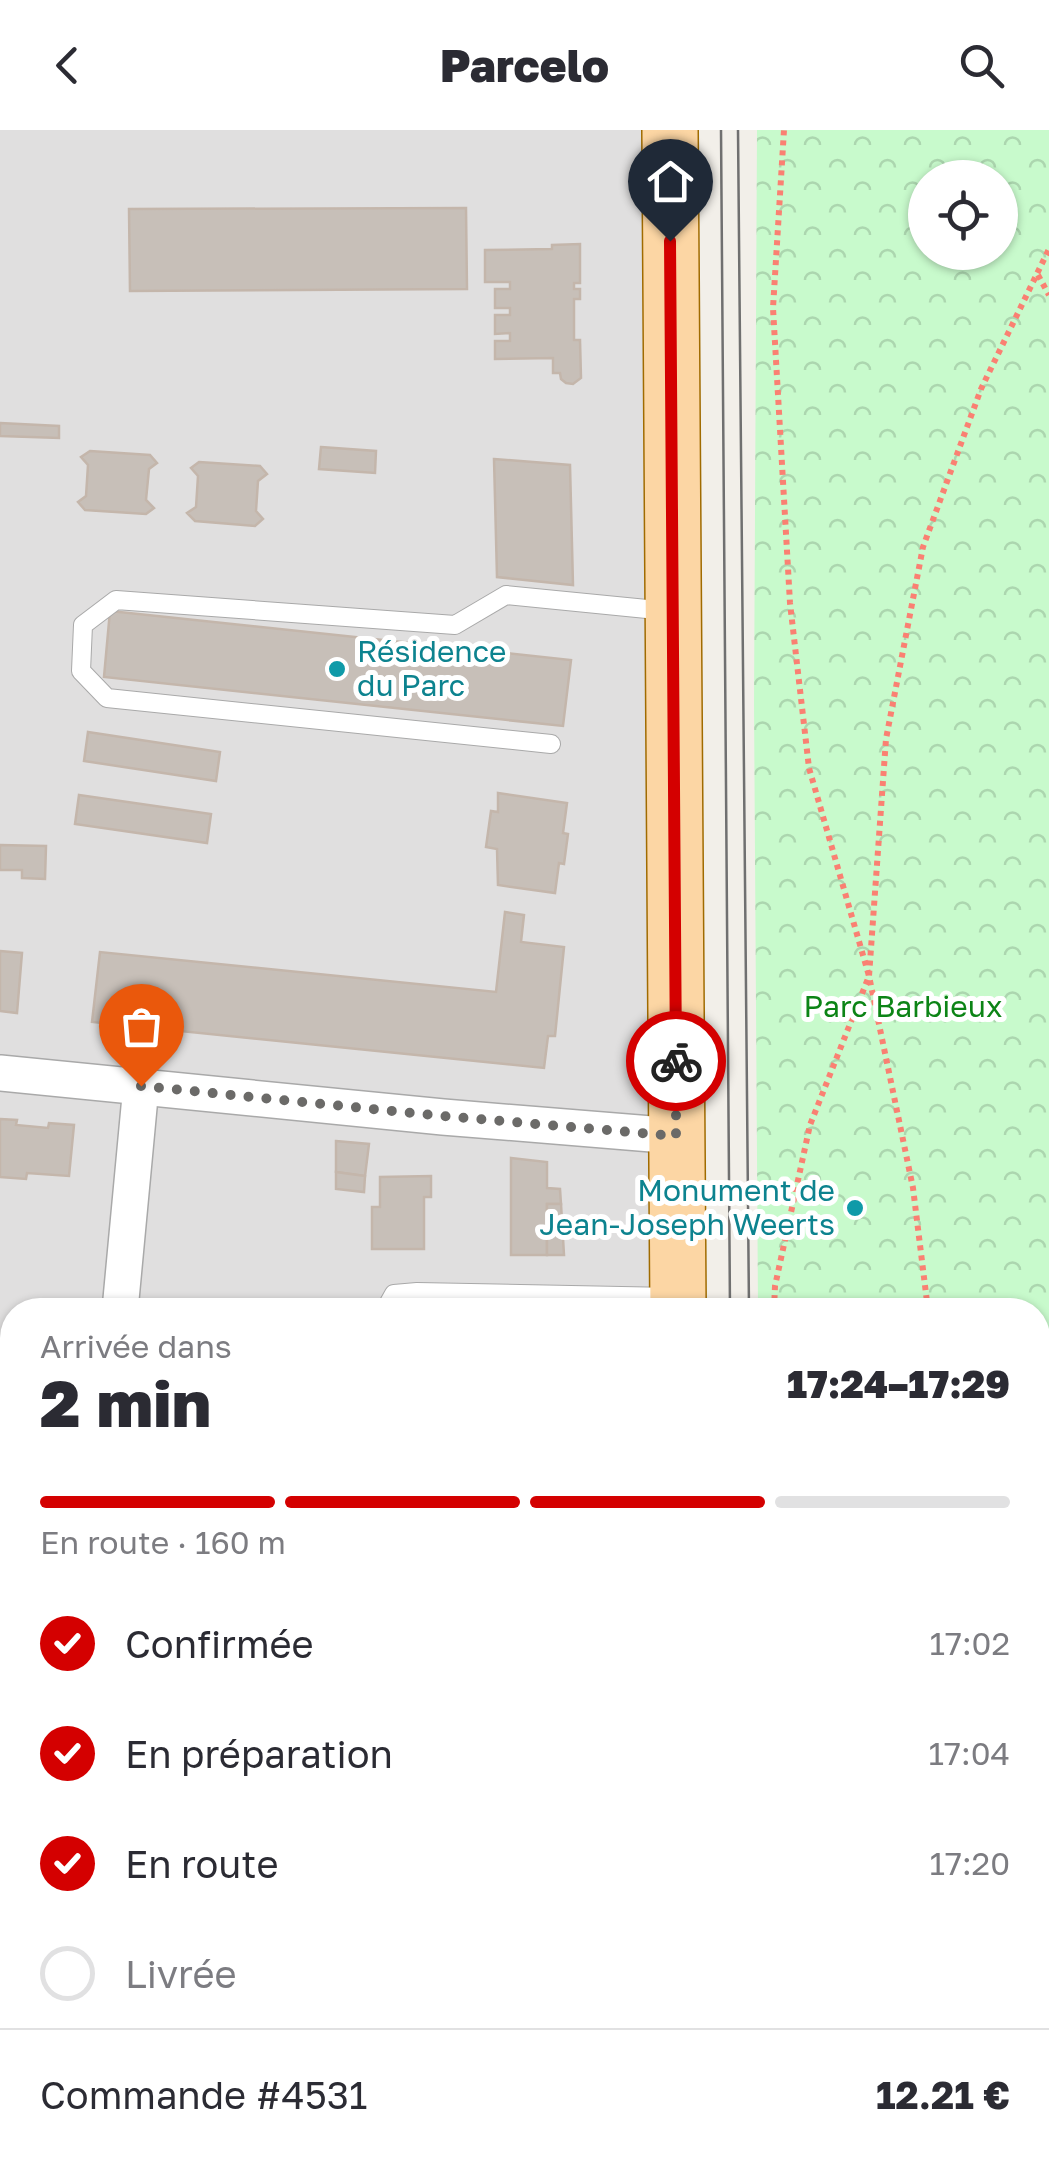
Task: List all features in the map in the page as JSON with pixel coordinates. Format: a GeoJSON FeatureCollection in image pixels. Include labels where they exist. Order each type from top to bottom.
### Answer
{"type":"FeatureCollection","features":[{"type":"Feature","properties":{"kind":"main road"},"geometry":{"type":"LineString","coordinates":[[670,130],[678,1298]]}},
{"type":"Feature","properties":{"kind":"street"},"geometry":{"type":"LineString","coordinates":[[0,1073],[676,1136]]}},
{"type":"Feature","properties":{"kind":"street"},"geometry":{"type":"LineString","coordinates":[[120,1294],[141,1086]]}},
{"type":"Feature","properties":{"kind":"lane"},"geometry":{"type":"LineString","coordinates":[[551,744],[107,698],[81,671],[84,625],[116,600],[455,625],[506,595],[673,612]]}},
{"type":"Feature","properties":{"kind":"lane"},"geometry":{"type":"LineString","coordinates":[[392,1298],[394,1294],[417,1292],[548,1298]]}},
{"type":"Feature","properties":{"kind":"path"},"geometry":{"type":"LineString","coordinates":[[784,130],[773,308],[790,603],[808,768],[869,976],[913,1188],[927,1298]]}},
{"type":"Feature","properties":{"kind":"path"},"geometry":{"type":"LineString","coordinates":[[774,1298],[810,1125],[869,976],[886,739],[923,547],[982,389],[1049,249]]}},
{"type":"Feature","properties":{"kind":"path"},"geometry":{"type":"LineString","coordinates":[[1038,274],[1049,296]]}},
{"type":"Feature","properties":{"kind":"shaded area"},"geometry":{"type":"Polygon","coordinates":[[[0,130],[672,130],[680,1298],[0,1298],[0,130]]]}},
{"type":"Feature","properties":{"kind":"green space","name":"Parc Barbieux"},"geometry":{"type":"Polygon","coordinates":[[[757,130],[1049,130],[1049,1298],[758,1298],[754,704],[757,130]]]}},
{"type":"Feature","properties":{"kind":"building"},"geometry":{"type":"Polygon","coordinates":[[[466,208],[467,289],[130,291],[129,209],[466,208]]]}},
{"type":"Feature","properties":{"kind":"building"},"geometry":{"type":"Polygon","coordinates":[[[580,244],[580,283],[574,283],[574,289],[580,289],[580,299],[574,299],[574,340],[580,340],[581,378],[573,384],[566,383],[560,373],[553,373],[553,358],[495,359],[495,341],[510,341],[510,333],[495,334],[495,315],[510,315],[510,308],[495,308],[495,289],[510,289],[510,282],[485,282],[485,250],[552,249],[552,245],[580,244]]]}},
{"type":"Feature","properties":{"kind":"building"},"geometry":{"type":"Polygon","coordinates":[[[0,423],[59,426],[59,438],[0,436],[0,423]]]}},
{"type":"Feature","properties":{"kind":"building"},"geometry":{"type":"Polygon","coordinates":[[[321,447],[376,451],[375,473],[319,469],[321,447]]]}},
{"type":"Feature","properties":{"kind":"building"},"geometry":{"type":"Polygon","coordinates":[[[90,451],[150,455],[157,463],[149,469],[146,500],[154,508],[146,514],[85,510],[78,502],[86,496],[88,465],[81,457],[90,451]]]}},
{"type":"Feature","properties":{"kind":"building"},"geometry":{"type":"Polygon","coordinates":[[[494,459],[570,465],[573,585],[497,577],[494,459]]]}},
{"type":"Feature","properties":{"kind":"building"},"geometry":{"type":"Polygon","coordinates":[[[199,462],[260,466],[267,474],[258,481],[256,511],[263,519],[255,526],[195,521],[187,513],[196,507],[198,476],[191,468],[199,462]]]}},
{"type":"Feature","properties":{"kind":"building","name":"Résidence du Parc"},"geometry":{"type":"Polygon","coordinates":[[[110,611],[571,660],[563,726],[104,677],[110,611]]]}},
{"type":"Feature","properties":{"kind":"building"},"geometry":{"type":"Polygon","coordinates":[[[88,732],[220,752],[216,781],[84,761],[88,732]]]}},
{"type":"Feature","properties":{"kind":"building"},"geometry":{"type":"Polygon","coordinates":[[[498,793],[567,803],[564,864],[559,863],[555,893],[498,885],[497,849],[486,847],[491,811],[498,812],[498,793]]]}},
{"type":"Feature","properties":{"kind":"building"},"geometry":{"type":"Polygon","coordinates":[[[79,795],[211,814],[207,843],[75,824],[79,795]]]}},
{"type":"Feature","properties":{"kind":"building"},"geometry":{"type":"Polygon","coordinates":[[[0,845],[46,846],[45,879],[22,878],[22,870],[0,870],[0,845]]]}},
{"type":"Feature","properties":{"kind":"building"},"geometry":{"type":"Polygon","coordinates":[[[505,912],[524,915],[521,942],[564,947],[555,1036],[548,1036],[544,1068],[92,1022],[100,952],[496,992],[505,912]]]}},
{"type":"Feature","properties":{"kind":"building"},"geometry":{"type":"Polygon","coordinates":[[[0,951],[22,953],[17,1013],[0,1011],[0,951]]]}},
{"type":"Feature","properties":{"kind":"building"},"geometry":{"type":"Polygon","coordinates":[[[0,1119],[48,1128],[49,1123],[74,1125],[69,1176],[27,1173],[26,1179],[0,1177],[0,1119]]]}},
{"type":"Feature","properties":{"kind":"building"},"geometry":{"type":"Polygon","coordinates":[[[336,1141],[369,1144],[365,1176],[336,1172],[336,1141]]]}},
{"type":"Feature","properties":{"kind":"building"},"geometry":{"type":"Polygon","coordinates":[[[511,1158],[547,1162],[547,1188],[560,1189],[561,1204],[547,1204],[547,1255],[511,1255],[511,1158]]]}},
{"type":"Feature","properties":{"kind":"building"},"geometry":{"type":"Polygon","coordinates":[[[336,1172],[365,1176],[364,1192],[336,1189],[336,1172]]]}},
{"type":"Feature","properties":{"kind":"building"},"geometry":{"type":"Polygon","coordinates":[[[431,1176],[431,1197],[424,1197],[424,1249],[372,1249],[372,1207],[380,1207],[380,1177],[431,1176]]]}},
{"type":"Feature","properties":{"kind":"building"},"geometry":{"type":"Polygon","coordinates":[[[547,1204],[561,1204],[564,1255],[547,1255],[547,1204]]]}},
{"type":"Feature","properties":{"kind":"tram line"},"geometry":{"type":"LineString","coordinates":[[721,130],[730,1298]]}},
{"type":"Feature","properties":{"kind":"tram line"},"geometry":{"type":"LineString","coordinates":[[738,130],[749,1298]]}},
{"type":"Feature","properties":{"kind":"way so far"},"geometry":{"type":"LineString","coordinates":[[141,1086],[676,1136],[676,1061]]}},
{"type":"Feature","properties":{"kind":"place","name":"Résidence du Parc"},"geometry":{"type":"Point","coordinates":[337,669]}},
{"type":"Feature","properties":{"kind":"place","name":"Monument de Jean-Joseph Weerts"},"geometry":{"type":"Point","coordinates":[855,1208]}},
{"type":"Feature","properties":{"kind":"route"},"geometry":{"type":"LineString","coordinates":[[670,241],[676,1061]]}}]}
